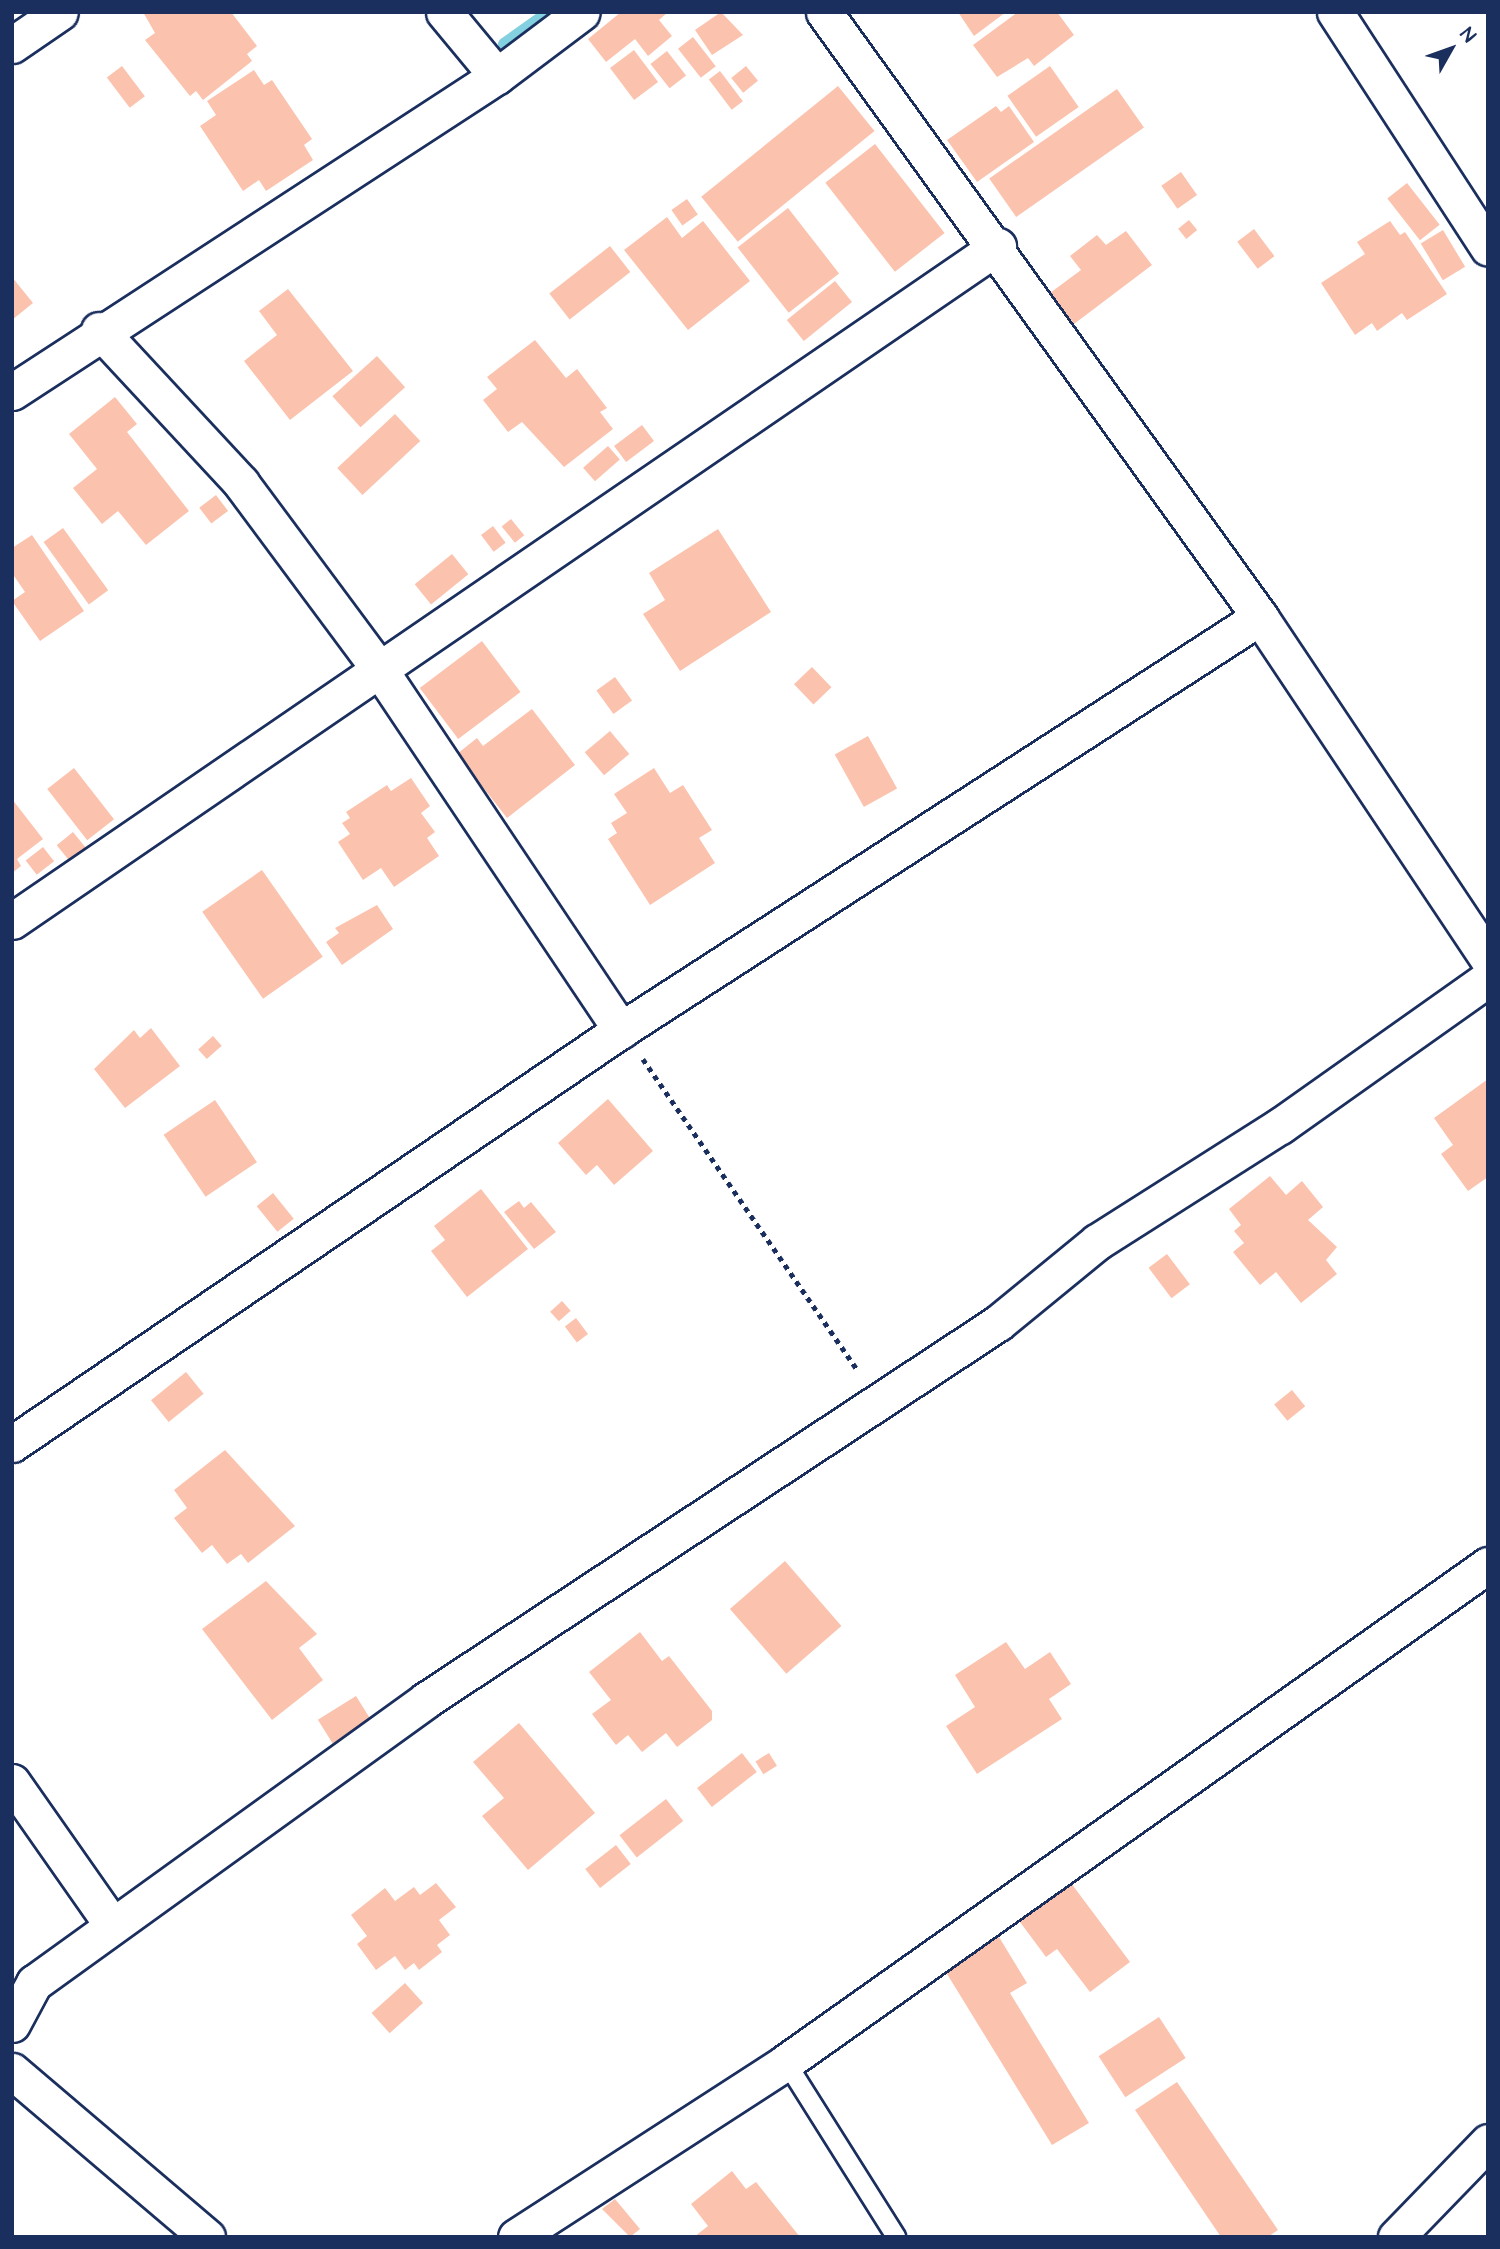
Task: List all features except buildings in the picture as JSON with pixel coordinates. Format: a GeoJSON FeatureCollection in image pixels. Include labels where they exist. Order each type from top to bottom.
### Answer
{"type":"FeatureCollection","features":[{"type":"Feature","properties":{"kind":"street"},"geometry":{"type":"LineString","coordinates":[[12,45],[60,12]]}},
{"type":"Feature","properties":{"kind":"street"},"geometry":{"type":"LineString","coordinates":[[444,12],[497,76]]}},
{"type":"Feature","properties":{"kind":"street"},"geometry":{"type":"LineString","coordinates":[[12,392],[99,330],[497,76],[582,12]]}},
{"type":"Feature","properties":{"kind":"street"},"geometry":{"type":"LineString","coordinates":[[824,12],[998,246],[1260,617],[1488,959]]}},
{"type":"Feature","properties":{"kind":"street"},"geometry":{"type":"LineString","coordinates":[[1335,12],[1488,248]]}},
{"type":"Feature","properties":{"kind":"street"},"geometry":{"type":"LineString","coordinates":[[12,921],[382,673],[998,246]]}},
{"type":"Feature","properties":{"kind":"street"},"geometry":{"type":"LineString","coordinates":[[99,330],[241,483],[382,673],[621,1030]]}},
{"type":"Feature","properties":{"kind":"street"},"geometry":{"type":"LineString","coordinates":[[12,1444],[621,1030],[1260,617]]}},
{"type":"Feature","properties":{"kind":"street"},"geometry":{"type":"LineString","coordinates":[[12,2024],[34,1983],[589,1587],[998,1323],[1097,1242],[1280,1126],[1488,979]]}},
{"type":"Feature","properties":{"kind":"street"},"geometry":{"type":"LineString","coordinates":[[516,2237],[786,2062],[1488,1565]]}},
{"type":"Feature","properties":{"kind":"street"},"geometry":{"type":"LineString","coordinates":[[12,1782],[112,1925]]}},
{"type":"Feature","properties":{"kind":"street"},"geometry":{"type":"LineString","coordinates":[[12,2071],[206,2237]]}},
{"type":"Feature","properties":{"kind":"street"},"geometry":{"type":"LineString","coordinates":[[1396,2237],[1488,2142]]}},
{"type":"Feature","properties":{"kind":"lane"},"geometry":{"type":"LineString","coordinates":[[786,2062],[897,2237]]}},
{"type":"Feature","properties":{"kind":"path"},"geometry":{"type":"LineString","coordinates":[[621,1030],[880,1401]]}},
{"type":"Feature","properties":{"kind":"waterway"},"geometry":{"type":"LineString","coordinates":[[504,44],[549,12]]}}]}
